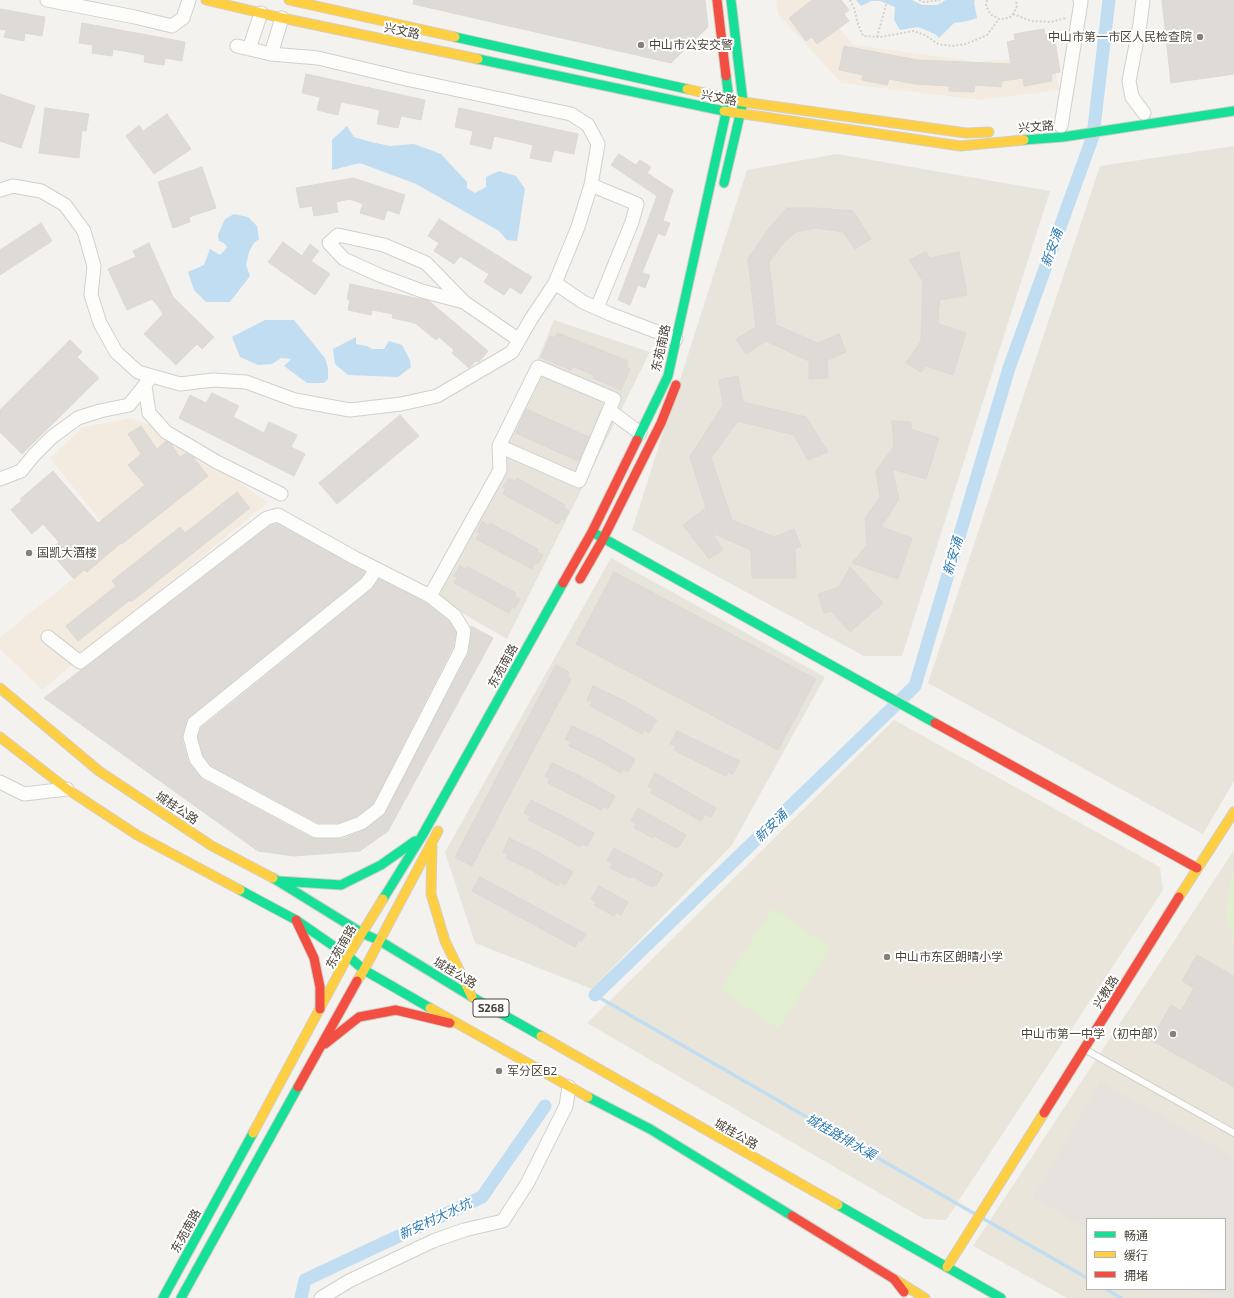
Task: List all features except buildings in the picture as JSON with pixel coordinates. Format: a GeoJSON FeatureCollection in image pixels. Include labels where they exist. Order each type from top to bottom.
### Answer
{"type":"FeatureCollection","features":[{"type":"Feature","properties":{"kind":"main road","name":"兴文路"},"geometry":{"type":"LineString","coordinates":[[206,0],[282,18],[727,112],[960,146],[1062,128],[1106,130],[1234,111]]}},
{"type":"Feature","properties":{"kind":"main road","name":"兴文路"},"geometry":{"type":"LineString","coordinates":[[289,0],[743,102],[966,133],[996,131]]}},
{"type":"Feature","properties":{"kind":"main road","name":"东苑南路"},"geometry":{"type":"LineString","coordinates":[[163,1298],[348,956],[422,836],[592,532],[668,376],[729,99],[717,0]]}},
{"type":"Feature","properties":{"kind":"main road"},"geometry":{"type":"LineString","coordinates":[[722,190],[743,102],[731,0]]}},
{"type":"Feature","properties":{"kind":"main road","name":"东苑南路"},"geometry":{"type":"LineString","coordinates":[[576,587],[603,539],[661,422],[678,379]]}},
{"type":"Feature","properties":{"kind":"main road"},"geometry":{"type":"LineString","coordinates":[[592,532],[1197,868]]}},
{"type":"Feature","properties":{"kind":"main road","name":"城桂公路"},"geometry":{"type":"LineString","coordinates":[[0,688],[99,771],[212,846],[278,881],[362,933],[380,941],[472,997],[1001,1298]]}},
{"type":"Feature","properties":{"kind":"main road","name":"S268"},"geometry":{"type":"LineString","coordinates":[[0,737],[66,789],[137,835],[296,920],[348,956],[364,970],[569,1087],[650,1128],[925,1298]]}},
{"type":"Feature","properties":{"kind":"main road","name":"兴教路"},"geometry":{"type":"LineString","coordinates":[[947,1267],[1197,868],[1234,812]]}},
{"type":"Feature","properties":{"kind":"main road"},"geometry":{"type":"LineString","coordinates":[[181,1298],[380,941],[444,821]]}},
{"type":"Feature","properties":{"kind":"main road"},"geometry":{"type":"LineString","coordinates":[[278,881],[341,885],[380,866],[422,836]]}},
{"type":"Feature","properties":{"kind":"main road"},"geometry":{"type":"LineString","coordinates":[[433,842],[431,894],[445,941],[472,997]]}},
{"type":"Feature","properties":{"kind":"main road"},"geometry":{"type":"LineString","coordinates":[[296,920],[314,958],[320,987],[320,1010]]}},
{"type":"Feature","properties":{"kind":"main road"},"geometry":{"type":"LineString","coordinates":[[319,1048],[359,1017],[396,1010],[461,1025]]}},
{"type":"Feature","properties":{"kind":"main road","name":"S268"},"geometry":{"type":"LineString","coordinates":[[894,1279],[909,1298]]}},
{"type":"Feature","properties":{"kind":"street"},"geometry":{"type":"LineString","coordinates":[[47,0],[135,17],[172,26],[183,18],[189,0]]}},
{"type":"Feature","properties":{"kind":"street"},"geometry":{"type":"LineString","coordinates":[[1062,128],[1081,2],[1080,0]]}},
{"type":"Feature","properties":{"kind":"street"},"geometry":{"type":"LineString","coordinates":[[1143,0],[1129,80],[1132,97],[1143,113]]}},
{"type":"Feature","properties":{"kind":"street"},"geometry":{"type":"LineString","coordinates":[[0,190],[13,186],[41,191],[65,205],[84,231],[94,266],[91,295],[100,323],[116,352],[149,381],[180,384],[213,380],[246,382],[296,400],[350,410],[401,404],[437,396],[512,352],[531,319],[555,283],[578,227],[591,185],[598,144],[588,125],[571,114],[406,79],[318,58],[271,54],[243,47],[261,13]]}},
{"type":"Feature","properties":{"kind":"street"},"geometry":{"type":"LineString","coordinates":[[271,54],[282,18]]}},
{"type":"Feature","properties":{"kind":"street"},"geometry":{"type":"LineString","coordinates":[[591,185],[636,204],[632,222],[598,308]]}},
{"type":"Feature","properties":{"kind":"street"},"geometry":{"type":"LineString","coordinates":[[464,302],[422,291],[379,275],[344,259],[329,243],[338,235],[384,246],[426,263],[464,302],[518,340]]}},
{"type":"Feature","properties":{"kind":"street"},"geometry":{"type":"LineString","coordinates":[[555,283],[583,302],[676,339]]}},
{"type":"Feature","properties":{"kind":"street"},"geometry":{"type":"LineString","coordinates":[[430,596],[500,470],[498,446],[538,367],[614,399],[579,481],[498,446]]}},
{"type":"Feature","properties":{"kind":"street"},"geometry":{"type":"LineString","coordinates":[[0,479],[21,471],[52,437],[78,418],[100,411],[129,405],[149,381]]}},
{"type":"Feature","properties":{"kind":"street"},"geometry":{"type":"LineString","coordinates":[[149,381],[149,414],[166,432],[217,462],[281,494]]}},
{"type":"Feature","properties":{"kind":"street"},"geometry":{"type":"LineString","coordinates":[[610,410],[640,433]]}},
{"type":"Feature","properties":{"kind":"street"},"geometry":{"type":"LineString","coordinates":[[48,637],[80,662],[266,518],[278,515],[376,569],[430,596],[455,616],[464,631],[461,650],[379,809],[361,823],[339,831],[316,831],[206,772],[196,759],[190,738],[194,723],[367,583],[376,569]]}},
{"type":"Feature","properties":{"kind":"street"},"geometry":{"type":"LineString","coordinates":[[0,782],[24,794],[66,789]]}},
{"type":"Feature","properties":{"kind":"street"},"geometry":{"type":"LineString","coordinates":[[321,1298],[349,1281],[433,1241],[464,1230],[504,1221],[528,1182],[566,1106],[569,1087]]}},
{"type":"Feature","properties":{"kind":"lane"},"geometry":{"type":"LineString","coordinates":[[1085,1049],[1234,1133]]}},
{"type":"Feature","properties":{"kind":"path"},"geometry":{"type":"LineString","coordinates":[[850,0],[863,36],[877,37],[914,31],[925,35],[938,44],[952,46],[966,44],[987,35],[999,19]]}},
{"type":"Feature","properties":{"kind":"path"},"geometry":{"type":"LineString","coordinates":[[877,37],[888,0]]}},
{"type":"Feature","properties":{"kind":"path"},"geometry":{"type":"LineString","coordinates":[[920,0],[924,2],[940,0]]}},
{"type":"Feature","properties":{"kind":"path"},"geometry":{"type":"LineString","coordinates":[[987,0],[986,5],[990,14],[999,19],[1009,18],[1013,14],[1017,6],[1016,0]]}},
{"type":"Feature","properties":{"kind":"path"},"geometry":{"type":"LineString","coordinates":[[1013,14],[1031,21],[1051,22],[1068,18]]}},
{"type":"Feature","properties":{"kind":"shaded area"},"geometry":{"type":"Polygon","coordinates":[[[776,0],[813,0],[854,45],[977,62],[1053,55],[1059,90],[979,100],[841,83],[778,14],[776,0]]]}},
{"type":"Feature","properties":{"kind":"shaded area"},"geometry":{"type":"Polygon","coordinates":[[[1234,146],[1234,781],[1203,834],[928,683],[1100,166],[1234,146]]]}},
{"type":"Feature","properties":{"kind":"shaded area"},"geometry":{"type":"Polygon","coordinates":[[[837,154],[1050,191],[902,656],[864,656],[632,530],[747,170],[837,154]]]}},
{"type":"Feature","properties":{"kind":"shaded area"},"geometry":{"type":"Polygon","coordinates":[[[554,320],[650,352],[507,639],[438,599],[554,320]]]}},
{"type":"Feature","properties":{"kind":"shaded area"},"geometry":{"type":"Polygon","coordinates":[[[131,418],[158,428],[268,502],[42,690],[0,649],[0,637],[118,543],[50,458],[83,427],[131,418]]]}},
{"type":"Feature","properties":{"kind":"shaded area"},"geometry":{"type":"Polygon","coordinates":[[[611,558],[825,677],[732,845],[592,989],[475,943],[445,852],[611,558]]]}},
{"type":"Feature","properties":{"kind":"shaded area","name":"中山市东区朗晴小学"},"geometry":{"type":"Polygon","coordinates":[[[894,720],[1160,867],[1163,890],[946,1220],[924,1219],[587,1023],[894,720]]]}},
{"type":"Feature","properties":{"kind":"shaded area","name":"中山市第一中学（初中部）"},"geometry":{"type":"Polygon","coordinates":[[[1234,850],[1234,1298],[1067,1298],[973,1246],[1234,850]]]}},
{"type":"Feature","properties":{"kind":"shaded area"},"geometry":{"type":"Polygon","coordinates":[[[1100,1081],[1234,1157],[1234,1298],[1208,1298],[1194,1290],[1226,1290],[1226,1218],[1086,1218],[1086,1228],[1033,1198],[1100,1081]]]}},
{"type":"Feature","properties":{"kind":"green space"},"geometry":{"type":"Polygon","coordinates":[[[1234,875],[1234,941],[1225,912],[1231,879],[1234,875]]]}},
{"type":"Feature","properties":{"kind":"green space"},"geometry":{"type":"Polygon","coordinates":[[[773,908],[831,948],[778,1029],[720,989],[773,908]]]}},
{"type":"Feature","properties":{"kind":"water"},"geometry":{"type":"Polygon","coordinates":[[[856,0],[912,0],[922,5],[937,5],[946,0],[975,0],[974,2],[977,18],[954,23],[939,38],[935,34],[918,27],[900,30],[894,20],[895,7],[880,1],[871,1],[861,6],[856,0]]]}},
{"type":"Feature","properties":{"kind":"water"},"geometry":{"type":"Polygon","coordinates":[[[347,126],[354,137],[390,146],[414,144],[441,154],[467,182],[467,188],[475,193],[486,187],[486,177],[499,171],[516,176],[525,189],[517,241],[507,240],[499,231],[416,184],[360,163],[332,170],[332,140],[347,126]]]}},
{"type":"Feature","properties":{"kind":"water"},"geometry":{"type":"Polygon","coordinates":[[[234,214],[248,217],[257,226],[259,239],[254,243],[249,252],[246,265],[250,276],[230,302],[206,302],[194,290],[188,272],[204,265],[210,249],[220,255],[224,251],[227,247],[224,243],[219,241],[218,235],[225,219],[234,214]]]}},
{"type":"Feature","properties":{"kind":"water"},"geometry":{"type":"Polygon","coordinates":[[[265,320],[294,320],[325,358],[328,368],[328,379],[324,383],[307,383],[284,366],[291,359],[281,358],[272,364],[258,365],[240,357],[232,337],[265,320]]]}},
{"type":"Feature","properties":{"kind":"water"},"geometry":{"type":"Polygon","coordinates":[[[356,337],[356,344],[367,346],[372,349],[384,349],[389,341],[402,345],[410,360],[411,367],[398,377],[348,375],[335,364],[333,349],[356,337]]]}},
{"type":"Feature","properties":{"kind":"waterway","name":"新安涌"},"geometry":{"type":"LineString","coordinates":[[595,995],[915,686],[1009,368],[1093,136],[1109,0]]}},
{"type":"Feature","properties":{"kind":"waterway","name":"城桂路排水渠"},"geometry":{"type":"LineString","coordinates":[[595,995],[975,1214]]}},
{"type":"Feature","properties":{"kind":"waterway","name":"新安村大水坑"},"geometry":{"type":"LineString","coordinates":[[301,1298],[305,1280],[482,1197],[545,1106]]}},
{"type":"Feature","properties":{"kind":"waterway","name":"城桂路排水渠"},"geometry":{"type":"LineString","coordinates":[[984,1219],[1086,1277]]}},
{"type":"Feature","properties":{"kind":"waterway","name":"城桂路排水渠"},"geometry":{"type":"LineString","coordinates":[[1108,1290],[1121,1298]]}},
{"type":"Feature","properties":{"kind":"traffic: fast"},"geometry":{"type":"LineString","coordinates":[[724,183],[743,102],[731,0]]}},
{"type":"Feature","properties":{"kind":"traffic: fast"},"geometry":{"type":"LineString","coordinates":[[455,37],[687,89]]}},
{"type":"Feature","properties":{"kind":"traffic: fast"},"geometry":{"type":"LineString","coordinates":[[478,59],[724,111]]}},
{"type":"Feature","properties":{"kind":"traffic: fast"},"geometry":{"type":"LineString","coordinates":[[637,440],[668,376],[729,99],[726,76]]}},
{"type":"Feature","properties":{"kind":"traffic: fast"},"geometry":{"type":"LineString","coordinates":[[1024,140],[1063,137],[1234,111]]}},
{"type":"Feature","properties":{"kind":"traffic: fast"},"geometry":{"type":"LineString","coordinates":[[594,533],[935,723]]}},
{"type":"Feature","properties":{"kind":"traffic: fast"},"geometry":{"type":"LineString","coordinates":[[383,899],[422,836],[563,583]]}},
{"type":"Feature","properties":{"kind":"traffic: fast"},"geometry":{"type":"LineString","coordinates":[[279,881],[341,885],[381,865],[415,841]]}},
{"type":"Feature","properties":{"kind":"traffic: fast"},"geometry":{"type":"LineString","coordinates":[[273,878],[362,933],[380,941],[472,997],[541,1036]]}},
{"type":"Feature","properties":{"kind":"traffic: fast"},"geometry":{"type":"LineString","coordinates":[[240,890],[296,920],[348,956],[364,970],[430,1008]]}},
{"type":"Feature","properties":{"kind":"traffic: fast"},"geometry":{"type":"LineString","coordinates":[[181,1298],[298,1087]]}},
{"type":"Feature","properties":{"kind":"traffic: fast"},"geometry":{"type":"LineString","coordinates":[[588,1097],[650,1129],[792,1216]]}},
{"type":"Feature","properties":{"kind":"traffic: fast"},"geometry":{"type":"LineString","coordinates":[[163,1298],[253,1133]]}},
{"type":"Feature","properties":{"kind":"traffic: fast"},"geometry":{"type":"LineString","coordinates":[[838,1205],[1001,1298]]}},
{"type":"Feature","properties":{"kind":"traffic: slow"},"geometry":{"type":"LineString","coordinates":[[206,0],[282,18],[478,59]]}},
{"type":"Feature","properties":{"kind":"traffic: slow"},"geometry":{"type":"LineString","coordinates":[[289,0],[455,37]]}},
{"type":"Feature","properties":{"kind":"traffic: slow"},"geometry":{"type":"LineString","coordinates":[[687,89],[743,102],[966,133],[989,132]]}},
{"type":"Feature","properties":{"kind":"traffic: slow"},"geometry":{"type":"LineString","coordinates":[[724,111],[960,146],[1024,140]]}},
{"type":"Feature","properties":{"kind":"traffic: slow"},"geometry":{"type":"LineString","coordinates":[[0,688],[99,771],[212,846],[273,878]]}},
{"type":"Feature","properties":{"kind":"traffic: slow"},"geometry":{"type":"LineString","coordinates":[[0,737],[67,789],[137,835],[240,890]]}},
{"type":"Feature","properties":{"kind":"traffic: slow"},"geometry":{"type":"LineString","coordinates":[[1179,897],[1234,812]]}},
{"type":"Feature","properties":{"kind":"traffic: slow"},"geometry":{"type":"LineString","coordinates":[[357,981],[438,831]]}},
{"type":"Feature","properties":{"kind":"traffic: slow"},"geometry":{"type":"LineString","coordinates":[[432,846],[431,894],[445,941],[472,997]]}},
{"type":"Feature","properties":{"kind":"traffic: slow"},"geometry":{"type":"LineString","coordinates":[[253,1133],[348,956],[383,899]]}},
{"type":"Feature","properties":{"kind":"traffic: slow"},"geometry":{"type":"LineString","coordinates":[[430,1008],[588,1097]]}},
{"type":"Feature","properties":{"kind":"traffic: slow"},"geometry":{"type":"LineString","coordinates":[[541,1036],[838,1205]]}},
{"type":"Feature","properties":{"kind":"traffic: slow"},"geometry":{"type":"LineString","coordinates":[[947,1267],[1044,1113]]}},
{"type":"Feature","properties":{"kind":"traffic: slow"},"geometry":{"type":"LineString","coordinates":[[894,1279],[925,1298]]}},
{"type":"Feature","properties":{"kind":"traffic: jam"},"geometry":{"type":"LineString","coordinates":[[717,0],[726,76]]}},
{"type":"Feature","properties":{"kind":"traffic: jam"},"geometry":{"type":"LineString","coordinates":[[580,579],[603,539],[661,423],[676,385]]}},
{"type":"Feature","properties":{"kind":"traffic: jam"},"geometry":{"type":"LineString","coordinates":[[563,583],[592,532],[637,440]]}},
{"type":"Feature","properties":{"kind":"traffic: jam"},"geometry":{"type":"LineString","coordinates":[[935,723],[1197,868]]}},
{"type":"Feature","properties":{"kind":"traffic: jam"},"geometry":{"type":"LineString","coordinates":[[1044,1113],[1179,897]]}},
{"type":"Feature","properties":{"kind":"traffic: jam"},"geometry":{"type":"LineString","coordinates":[[296,920],[314,958],[320,987],[320,1009]]}},
{"type":"Feature","properties":{"kind":"traffic: jam"},"geometry":{"type":"LineString","coordinates":[[298,1087],[357,981]]}},
{"type":"Feature","properties":{"kind":"traffic: jam"},"geometry":{"type":"LineString","coordinates":[[325,1044],[359,1017],[396,1010],[450,1023]]}},
{"type":"Feature","properties":{"kind":"traffic: jam"},"geometry":{"type":"LineString","coordinates":[[792,1216],[894,1279],[904,1292]]}},
{"type":"Feature","properties":{"kind":"place","name":"中山市第一市区人民检查院"},"geometry":{"type":"Point","coordinates":[1200,37]}},
{"type":"Feature","properties":{"kind":"place","name":"中山市公安交警"},"geometry":{"type":"Point","coordinates":[641,45]}},
{"type":"Feature","properties":{"kind":"place","name":"国凯大酒楼"},"geometry":{"type":"Point","coordinates":[29,553]}},
{"type":"Feature","properties":{"kind":"place","name":"中山市东区朗晴小学"},"geometry":{"type":"Point","coordinates":[887,957]}},
{"type":"Feature","properties":{"kind":"place","name":"中山市第一中学（初中部）"},"geometry":{"type":"Point","coordinates":[1173,1034]}},
{"type":"Feature","properties":{"kind":"place","name":"军分区B2"},"geometry":{"type":"Point","coordinates":[499,1071]}}]}
